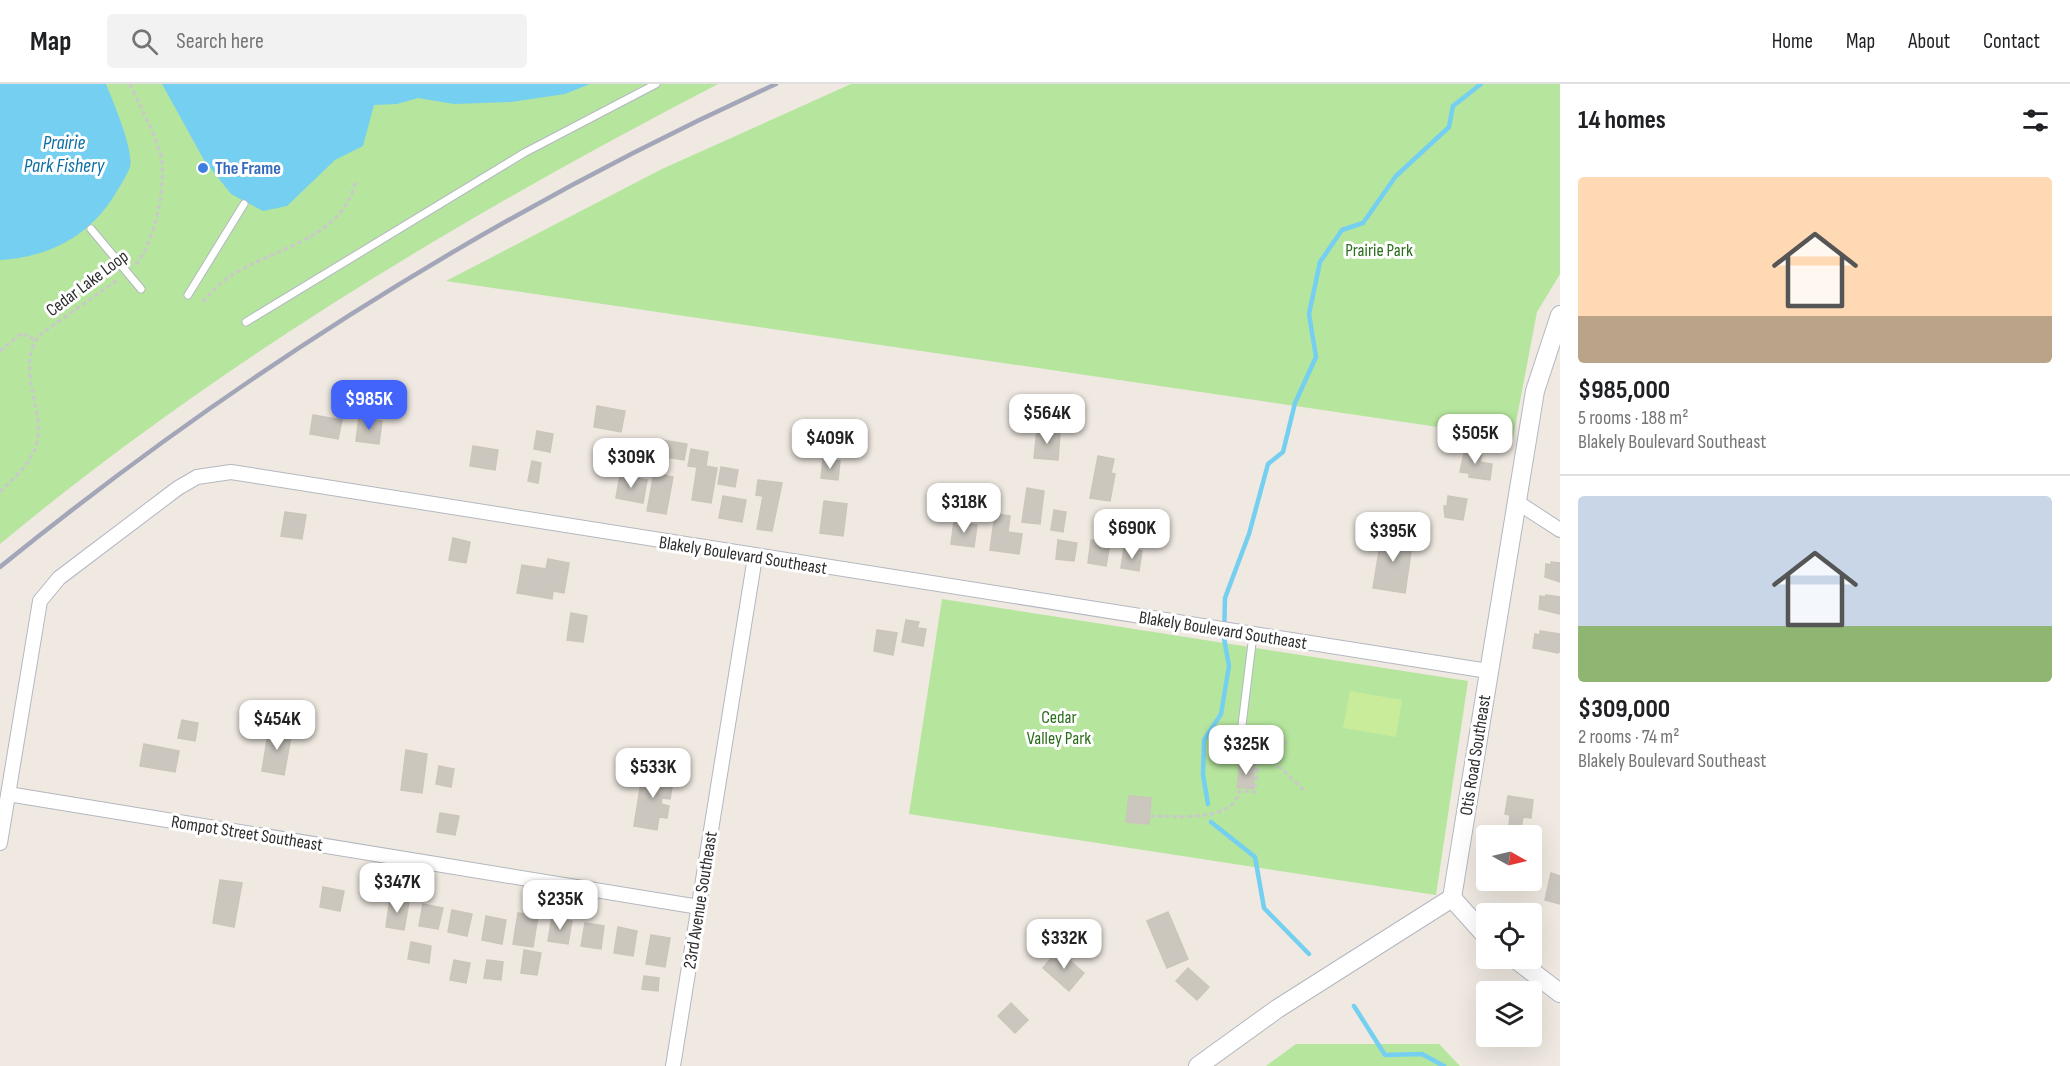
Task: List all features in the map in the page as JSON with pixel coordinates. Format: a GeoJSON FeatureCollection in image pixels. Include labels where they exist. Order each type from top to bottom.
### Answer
{"type":"FeatureCollection","features":[{"type":"Feature","properties":{"kind":"street","name":"Otis Road Southeast"},"geometry":{"type":"LineString","coordinates":[[1452,898],[1535,392],[1560,315]]}},
{"type":"Feature","properties":{"kind":"street","name":"Blakely Boulevard Southeast"},"geometry":{"type":"LineString","coordinates":[[8,794],[40,601],[59,578],[178,488],[197,477],[231,472],[755,557],[1488,671]]}},
{"type":"Feature","properties":{"kind":"street"},"geometry":{"type":"LineString","coordinates":[[1517,502],[1560,530]]}},
{"type":"Feature","properties":{"kind":"street","name":"23rd Avenue Southeast"},"geometry":{"type":"LineString","coordinates":[[673,1066],[755,557]]}},
{"type":"Feature","properties":{"kind":"street"},"geometry":{"type":"LineString","coordinates":[[0,843],[8,794]]}},
{"type":"Feature","properties":{"kind":"street","name":"Rompot Street Southeast"},"geometry":{"type":"LineString","coordinates":[[8,794],[699,907]]}},
{"type":"Feature","properties":{"kind":"street"},"geometry":{"type":"LineString","coordinates":[[1198,1066],[1277,1009],[1452,898],[1476,925]]}},
{"type":"Feature","properties":{"kind":"street"},"geometry":{"type":"LineString","coordinates":[[1528,969],[1560,993]]}},
{"type":"Feature","properties":{"kind":"lane"},"geometry":{"type":"LineString","coordinates":[[246,322],[524,153],[656,84]]}},
{"type":"Feature","properties":{"kind":"lane"},"geometry":{"type":"LineString","coordinates":[[188,296],[244,204]]}},
{"type":"Feature","properties":{"kind":"lane"},"geometry":{"type":"LineString","coordinates":[[92,229],[141,289]]}},
{"type":"Feature","properties":{"kind":"lane"},"geometry":{"type":"LineString","coordinates":[[1242,725],[1250,634]]}},
{"type":"Feature","properties":{"kind":"path","name":"Cedar Lake Loop"},"geometry":{"type":"LineString","coordinates":[[0,492],[26,465],[35,449],[38,433],[28,356],[36,340],[140,261],[153,230],[162,177],[162,158],[130,84]]}},
{"type":"Feature","properties":{"kind":"path"},"geometry":{"type":"LineString","coordinates":[[203,302],[225,279],[320,232],[352,197],[356,180]]}},
{"type":"Feature","properties":{"kind":"path"},"geometry":{"type":"LineString","coordinates":[[0,351],[22,333],[36,340]]}},
{"type":"Feature","properties":{"kind":"path"},"geometry":{"type":"LineString","coordinates":[[1150,816],[1197,816],[1227,809],[1238,800],[1239,791],[1255,792],[1261,735],[1242,725]]}},
{"type":"Feature","properties":{"kind":"path"},"geometry":{"type":"LineString","coordinates":[[1275,764],[1286,742]]}},
{"type":"Feature","properties":{"kind":"path"},"geometry":{"type":"LineString","coordinates":[[1258,756],[1275,764],[1304,790]]}},
{"type":"Feature","properties":{"kind":"green space"},"geometry":{"type":"Polygon","coordinates":[[[0,84],[718,84],[530,186],[347,295],[257,353],[169,414],[83,477],[0,544],[0,84]]]}},
{"type":"Feature","properties":{"kind":"green space","name":"Prairie Park"},"geometry":{"type":"Polygon","coordinates":[[[851,84],[1560,84],[1560,274],[1537,312],[1513,438],[446,281],[662,169],[851,84]]]}},
{"type":"Feature","properties":{"kind":"green space","name":"Cedar Valley Park"},"geometry":{"type":"Polygon","coordinates":[[[942,599],[1468,681],[1436,895],[909,814],[942,599]]]}},
{"type":"Feature","properties":{"kind":"green space"},"geometry":{"type":"Polygon","coordinates":[[[1350,691],[1402,700],[1396,737],[1343,728],[1350,691]]]}},
{"type":"Feature","properties":{"kind":"green space"},"geometry":{"type":"Polygon","coordinates":[[[1296,1044],[1439,1044],[1460,1066],[1266,1066],[1296,1044]]]}},
{"type":"Feature","properties":{"kind":"water","name":"Prairie Park Fishery"},"geometry":{"type":"Polygon","coordinates":[[[0,84],[106,84],[129,149],[130,167],[104,210],[79,233],[51,249],[18,258],[0,260],[0,84]]]}},
{"type":"Feature","properties":{"kind":"water"},"geometry":{"type":"Polygon","coordinates":[[[162,84],[590,84],[565,94],[511,102],[454,104],[418,98],[397,104],[374,105],[363,146],[335,160],[287,206],[263,211],[231,194],[204,160],[162,84]]]}},
{"type":"Feature","properties":{"kind":"building"},"geometry":{"type":"Polygon","coordinates":[[[340,389],[353,391],[350,412],[337,410],[340,389]]]}},
{"type":"Feature","properties":{"kind":"building"},"geometry":{"type":"Polygon","coordinates":[[[375,391],[392,393],[390,410],[373,408],[375,391]]]}},
{"type":"Feature","properties":{"kind":"building"},"geometry":{"type":"Polygon","coordinates":[[[597,406],[625,411],[621,432],[594,427],[597,406]]]}},
{"type":"Feature","properties":{"kind":"building"},"geometry":{"type":"Polygon","coordinates":[[[313,415],[342,420],[338,439],[310,434],[313,415]]]}},
{"type":"Feature","properties":{"kind":"building"},"geometry":{"type":"Polygon","coordinates":[[[359,417],[382,421],[379,444],[356,441],[359,417]]]}},
{"type":"Feature","properties":{"kind":"building"},"geometry":{"type":"Polygon","coordinates":[[[1037,430],[1060,433],[1058,460],[1034,458],[1037,430]]]}},
{"type":"Feature","properties":{"kind":"building"},"geometry":{"type":"Polygon","coordinates":[[[537,431],[553,434],[550,452],[534,449],[537,431]]]}},
{"type":"Feature","properties":{"kind":"building"},"geometry":{"type":"Polygon","coordinates":[[[662,440],[687,444],[684,460],[659,456],[662,440]]]}},
{"type":"Feature","properties":{"kind":"building"},"geometry":{"type":"Polygon","coordinates":[[[473,446],[498,450],[495,470],[470,466],[473,446]]]}},
{"type":"Feature","properties":{"kind":"building"},"geometry":{"type":"Polygon","coordinates":[[[1465,448],[1482,450],[1480,462],[1492,464],[1490,480],[1469,477],[1469,473],[1460,472],[1465,448]]]}},
{"type":"Feature","properties":{"kind":"building"},"geometry":{"type":"Polygon","coordinates":[[[691,449],[708,452],[706,466],[717,468],[711,503],[692,500],[697,467],[688,466],[691,449]]]}},
{"type":"Feature","properties":{"kind":"building"},"geometry":{"type":"Polygon","coordinates":[[[1098,456],[1114,459],[1111,473],[1115,474],[1110,501],[1090,498],[1098,456]]]}},
{"type":"Feature","properties":{"kind":"building"},"geometry":{"type":"Polygon","coordinates":[[[823,459],[840,461],[838,480],[821,478],[823,459]]]}},
{"type":"Feature","properties":{"kind":"building"},"geometry":{"type":"Polygon","coordinates":[[[532,461],[541,463],[538,483],[528,481],[532,461]]]}},
{"type":"Feature","properties":{"kind":"building"},"geometry":{"type":"Polygon","coordinates":[[[721,467],[738,470],[735,487],[718,484],[721,467]]]}},
{"type":"Feature","properties":{"kind":"building"},"geometry":{"type":"Polygon","coordinates":[[[654,473],[673,477],[666,514],[647,511],[654,473]]]}},
{"type":"Feature","properties":{"kind":"building"},"geometry":{"type":"Polygon","coordinates":[[[620,475],[647,480],[643,503],[616,498],[620,475]]]}},
{"type":"Feature","properties":{"kind":"building"},"geometry":{"type":"Polygon","coordinates":[[[758,480],[782,483],[772,531],[757,529],[763,496],[756,495],[758,480]]]}},
{"type":"Feature","properties":{"kind":"building"},"geometry":{"type":"Polygon","coordinates":[[[1027,488],[1044,491],[1040,524],[1022,522],[1027,488]]]}},
{"type":"Feature","properties":{"kind":"building"},"geometry":{"type":"Polygon","coordinates":[[[723,496],[746,500],[742,522],[719,518],[723,496]]]}},
{"type":"Feature","properties":{"kind":"building"},"geometry":{"type":"Polygon","coordinates":[[[1448,496],[1467,499],[1463,520],[1445,517],[1444,506],[1447,506],[1448,496]]]}},
{"type":"Feature","properties":{"kind":"building"},"geometry":{"type":"Polygon","coordinates":[[[824,501],[847,504],[843,536],[820,533],[824,501]]]}},
{"type":"Feature","properties":{"kind":"building"},"geometry":{"type":"Polygon","coordinates":[[[1054,510],[1066,512],[1063,532],[1051,530],[1054,510]]]}},
{"type":"Feature","properties":{"kind":"building"},"geometry":{"type":"Polygon","coordinates":[[[285,512],[306,515],[302,539],[281,536],[285,512]]]}},
{"type":"Feature","properties":{"kind":"building"},"geometry":{"type":"Polygon","coordinates":[[[995,514],[1010,516],[1008,532],[1022,534],[1019,554],[990,550],[995,514]]]}},
{"type":"Feature","properties":{"kind":"building"},"geometry":{"type":"Polygon","coordinates":[[[954,521],[977,525],[974,547],[951,544],[954,521]]]}},
{"type":"Feature","properties":{"kind":"building"},"geometry":{"type":"Polygon","coordinates":[[[1382,533],[1413,538],[1405,593],[1373,588],[1382,533]]]}},
{"type":"Feature","properties":{"kind":"building"},"geometry":{"type":"Polygon","coordinates":[[[453,538],[470,542],[466,563],[449,560],[453,538]]]}},
{"type":"Feature","properties":{"kind":"building"},"geometry":{"type":"Polygon","coordinates":[[[1058,540],[1077,543],[1074,561],[1056,559],[1058,540]]]}},
{"type":"Feature","properties":{"kind":"building"},"geometry":{"type":"Polygon","coordinates":[[[1091,540],[1110,543],[1106,566],[1088,563],[1091,540]]]}},
{"type":"Feature","properties":{"kind":"building"},"geometry":{"type":"Polygon","coordinates":[[[1124,548],[1142,551],[1139,571],[1121,568],[1124,548]]]}},
{"type":"Feature","properties":{"kind":"building"},"geometry":{"type":"Polygon","coordinates":[[[548,559],[569,563],[564,593],[553,591],[552,599],[517,593],[522,565],[546,569],[548,559]]]}},
{"type":"Feature","properties":{"kind":"building"},"geometry":{"type":"Polygon","coordinates":[[[1551,562],[1560,563],[1560,582],[1545,577],[1546,564],[1551,565],[1551,562]]]}},
{"type":"Feature","properties":{"kind":"building"},"geometry":{"type":"Polygon","coordinates":[[[1546,595],[1560,597],[1560,614],[1539,609],[1540,596],[1545,597],[1546,595]]]}},
{"type":"Feature","properties":{"kind":"building"},"geometry":{"type":"Polygon","coordinates":[[[571,613],[587,616],[583,642],[567,640],[571,613]]]}},
{"type":"Feature","properties":{"kind":"building"},"geometry":{"type":"Polygon","coordinates":[[[906,620],[919,622],[917,628],[926,629],[923,646],[902,642],[906,620]]]}},
{"type":"Feature","properties":{"kind":"building"},"geometry":{"type":"Polygon","coordinates":[[[877,630],[897,633],[893,655],[874,651],[877,630]]]}},
{"type":"Feature","properties":{"kind":"building"},"geometry":{"type":"Polygon","coordinates":[[[1540,631],[1560,634],[1558,653],[1533,648],[1535,634],[1540,635],[1540,631]]]}},
{"type":"Feature","properties":{"kind":"building"},"geometry":{"type":"Polygon","coordinates":[[[182,720],[198,723],[195,741],[178,738],[182,720]]]}},
{"type":"Feature","properties":{"kind":"building"},"geometry":{"type":"Polygon","coordinates":[[[269,727],[292,731],[284,775],[262,771],[269,727]]]}},
{"type":"Feature","properties":{"kind":"building"},"geometry":{"type":"Polygon","coordinates":[[[144,744],[179,751],[175,772],[140,766],[144,744]]]}},
{"type":"Feature","properties":{"kind":"building"},"geometry":{"type":"Polygon","coordinates":[[[406,750],[427,754],[422,793],[401,790],[406,750]]]}},
{"type":"Feature","properties":{"kind":"building"},"geometry":{"type":"Polygon","coordinates":[[[1240,762],[1255,764],[1253,789],[1237,787],[1240,762]]]}},
{"type":"Feature","properties":{"kind":"building"},"geometry":{"type":"Polygon","coordinates":[[[439,766],[454,769],[451,787],[436,784],[439,766]]]}},
{"type":"Feature","properties":{"kind":"building"},"geometry":{"type":"Polygon","coordinates":[[[643,770],[674,775],[670,799],[662,798],[661,804],[669,806],[667,818],[659,817],[657,830],[634,826],[643,770]]]}},
{"type":"Feature","properties":{"kind":"building"},"geometry":{"type":"Polygon","coordinates":[[[1129,796],[1151,798],[1149,824],[1126,822],[1129,796]]]}},
{"type":"Feature","properties":{"kind":"building"},"geometry":{"type":"Polygon","coordinates":[[[1508,796],[1533,800],[1531,818],[1523,817],[1522,825],[1509,825],[1510,815],[1505,814],[1508,796]]]}},
{"type":"Feature","properties":{"kind":"building"},"geometry":{"type":"Polygon","coordinates":[[[440,813],[459,816],[455,835],[437,832],[440,813]]]}},
{"type":"Feature","properties":{"kind":"building"},"geometry":{"type":"Polygon","coordinates":[[[1551,873],[1560,876],[1560,904],[1545,900],[1551,873]]]}},
{"type":"Feature","properties":{"kind":"building"},"geometry":{"type":"Polygon","coordinates":[[[220,880],[242,883],[234,927],[213,923],[220,880]]]}},
{"type":"Feature","properties":{"kind":"building"},"geometry":{"type":"Polygon","coordinates":[[[323,887],[344,891],[340,911],[320,907],[323,887]]]}},
{"type":"Feature","properties":{"kind":"building"},"geometry":{"type":"Polygon","coordinates":[[[390,899],[409,902],[404,930],[386,927],[390,899]]]}},
{"type":"Feature","properties":{"kind":"building"},"geometry":{"type":"Polygon","coordinates":[[[423,904],[443,908],[438,929],[419,926],[423,904]]]}},
{"type":"Feature","properties":{"kind":"building"},"geometry":{"type":"Polygon","coordinates":[[[452,910],[472,914],[467,936],[448,932],[452,910]]]}},
{"type":"Feature","properties":{"kind":"building"},"geometry":{"type":"Polygon","coordinates":[[[1168,912],[1188,959],[1167,968],[1147,921],[1168,912]]]}},
{"type":"Feature","properties":{"kind":"building"},"geometry":{"type":"Polygon","coordinates":[[[518,913],[538,916],[533,947],[513,944],[518,913]]]}},
{"type":"Feature","properties":{"kind":"building"},"geometry":{"type":"Polygon","coordinates":[[[486,916],[506,920],[502,944],[482,940],[486,916]]]}},
{"type":"Feature","properties":{"kind":"building"},"geometry":{"type":"Polygon","coordinates":[[[552,917],[572,921],[568,944],[548,941],[552,917]]]}},
{"type":"Feature","properties":{"kind":"building"},"geometry":{"type":"Polygon","coordinates":[[[585,923],[604,926],[601,949],[581,946],[585,923]]]}},
{"type":"Feature","properties":{"kind":"building"},"geometry":{"type":"Polygon","coordinates":[[[618,927],[637,931],[633,956],[614,953],[618,927]]]}},
{"type":"Feature","properties":{"kind":"building"},"geometry":{"type":"Polygon","coordinates":[[[651,935],[670,938],[665,967],[646,964],[651,935]]]}},
{"type":"Feature","properties":{"kind":"building"},"geometry":{"type":"Polygon","coordinates":[[[411,942],[431,946],[429,963],[408,959],[411,942]]]}},
{"type":"Feature","properties":{"kind":"building"},"geometry":{"type":"Polygon","coordinates":[[[524,950],[541,953],[537,975],[521,973],[524,950]]]}},
{"type":"Feature","properties":{"kind":"building"},"geometry":{"type":"Polygon","coordinates":[[[1058,950],[1084,973],[1069,991],[1043,968],[1058,950]]]}},
{"type":"Feature","properties":{"kind":"building"},"geometry":{"type":"Polygon","coordinates":[[[454,960],[470,963],[466,983],[450,980],[454,960]]]}},
{"type":"Feature","properties":{"kind":"building"},"geometry":{"type":"Polygon","coordinates":[[[487,960],[503,962],[501,980],[484,978],[487,960]]]}},
{"type":"Feature","properties":{"kind":"building"},"geometry":{"type":"Polygon","coordinates":[[[1188,968],[1209,987],[1197,1000],[1176,981],[1188,968]]]}},
{"type":"Feature","properties":{"kind":"building"},"geometry":{"type":"Polygon","coordinates":[[[644,976],[659,978],[658,991],[642,989],[644,976]]]}},
{"type":"Feature","properties":{"kind":"building"},"geometry":{"type":"Polygon","coordinates":[[[1011,1003],[1028,1020],[1015,1033],[998,1016],[1011,1003]]]}},
{"type":"Feature","properties":{"kind":"waterway"},"geometry":{"type":"LineString","coordinates":[[1208,804],[1203,775],[1204,740],[1221,714],[1229,666],[1224,638],[1225,598],[1249,534],[1268,464],[1283,452],[1295,403],[1316,357],[1309,314],[1320,262],[1342,230],[1363,223],[1396,176],[1449,127],[1453,106],[1481,84]]}},
{"type":"Feature","properties":{"kind":"waterway"},"geometry":{"type":"LineString","coordinates":[[1211,822],[1255,857],[1264,908],[1309,954]]}},
{"type":"Feature","properties":{"kind":"waterway"},"geometry":{"type":"LineString","coordinates":[[1354,1006],[1385,1055],[1422,1054],[1444,1066]]}},
{"type":"Feature","properties":{"kind":"railway"},"geometry":{"type":"LineString","coordinates":[[0,567],[182,428],[373,301],[571,186],[672,133],[776,84]]}},
{"type":"Feature","properties":{"kind":"place","name":"The Frame"},"geometry":{"type":"Point","coordinates":[203,168]}}]}
